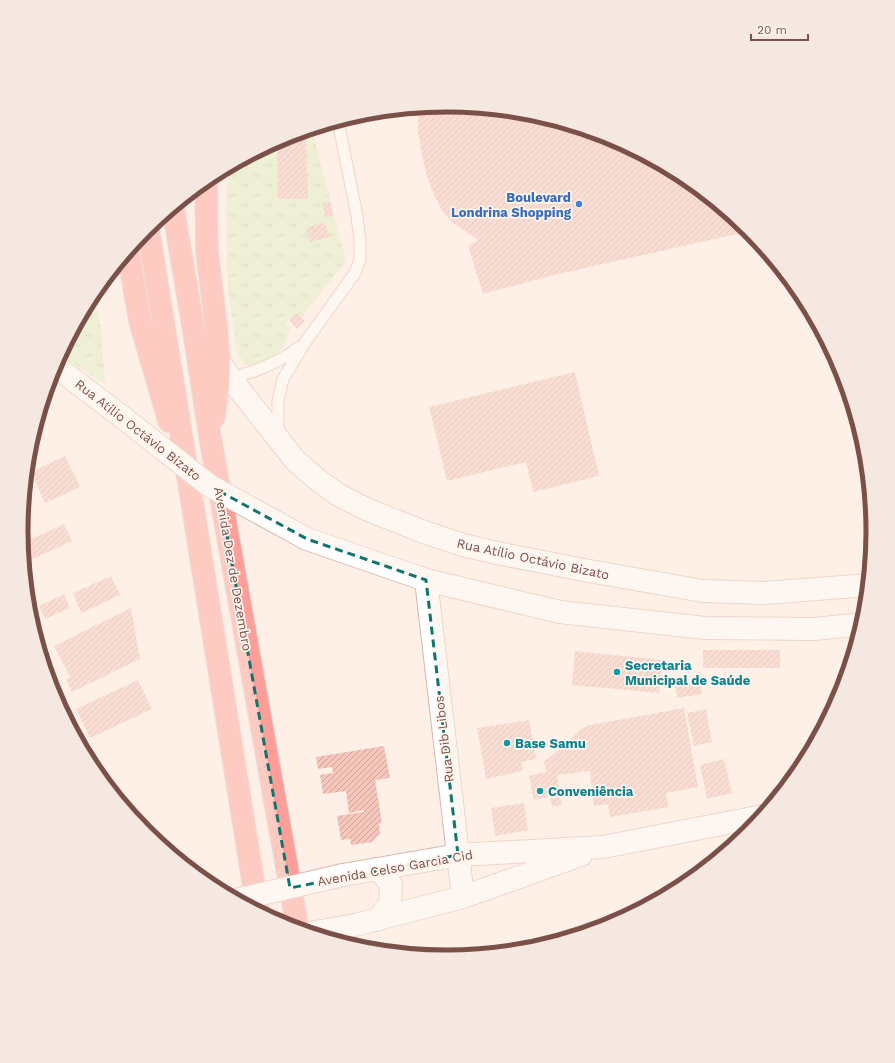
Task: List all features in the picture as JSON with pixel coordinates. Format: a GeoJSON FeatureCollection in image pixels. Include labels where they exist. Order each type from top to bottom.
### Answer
{"type":"FeatureCollection","features":[{"type":"Feature","properties":{"kind":"highway"},"geometry":{"type":"LineString","coordinates":[[206,189],[207,251],[219,361],[218,385],[211,442]]}},
{"type":"Feature","properties":{"kind":"highway","name":"Avenida Dez de Dezembro"},"geometry":{"type":"LineString","coordinates":[[174,214],[211,442],[297,923]]}},
{"type":"Feature","properties":{"kind":"highway"},"geometry":{"type":"LineString","coordinates":[[149,237],[257,905]]}},
{"type":"Feature","properties":{"kind":"highway"},"geometry":{"type":"LineString","coordinates":[[129,259],[140,321],[165,414],[187,465]]}},
{"type":"Feature","properties":{"kind":"street","name":"Rua Atílio Octávio Bizato"},"geometry":{"type":"LineString","coordinates":[[219,361],[231,379],[295,460],[337,494],[394,521],[463,545],[497,553],[702,591],[764,593],[863,585]]}},
{"type":"Feature","properties":{"kind":"street","name":"Rua Atílio Octávio Bizato"},"geometry":{"type":"LineString","coordinates":[[60,370],[210,486],[307,540],[426,580],[560,612],[705,628],[814,629],[856,625]]}},
{"type":"Feature","properties":{"kind":"street","name":"Rua Dib Libos"},"geometry":{"type":"LineString","coordinates":[[426,580],[463,897]]}},
{"type":"Feature","properties":{"kind":"street","name":"Avenida Celso Garcia Cid"},"geometry":{"type":"LineString","coordinates":[[244,898],[344,875],[458,855],[603,847],[754,818]]}},
{"type":"Feature","properties":{"kind":"street","name":"Avenida Celso Garcia Cid"},"geometry":{"type":"LineString","coordinates":[[322,932],[377,920],[463,897],[603,847]]}},
{"type":"Feature","properties":{"kind":"street"},"geometry":{"type":"LineString","coordinates":[[377,920],[390,904],[391,884],[378,869]]}},
{"type":"Feature","properties":{"kind":"lane"},"geometry":{"type":"LineString","coordinates":[[278,438],[278,401],[283,379],[306,341],[355,273],[360,260],[360,241],[357,216],[339,126]]}},
{"type":"Feature","properties":{"kind":"lane"},"geometry":{"type":"LineString","coordinates":[[231,379],[262,369],[290,355],[306,341]]}},
{"type":"Feature","properties":{"kind":"highlighted area"},"geometry":{"type":"Polygon","coordinates":[[[219,491],[307,539],[426,580],[458,855],[290,888],[219,491]]]}},
{"type":"Feature","properties":{"kind":"green space"},"geometry":{"type":"Polygon","coordinates":[[[313,134],[346,261],[301,318],[296,313],[285,323],[290,328],[283,347],[272,360],[260,369],[245,364],[237,352],[228,291],[226,204],[228,174],[262,155],[313,134]]]}},
{"type":"Feature","properties":{"kind":"green space"},"geometry":{"type":"Polygon","coordinates":[[[97,302],[101,329],[105,384],[65,359],[84,322],[97,302]]]}},
{"type":"Feature","properties":{"kind":"building","name":"Boulevard Londrina Shopping"},"geometry":{"type":"Polygon","coordinates":[[[448,112],[475,113],[529,120],[582,134],[633,155],[657,168],[703,199],[742,233],[554,275],[483,294],[468,246],[478,240],[453,223],[443,212],[427,177],[418,133],[418,113],[448,112]]]}},
{"type":"Feature","properties":{"kind":"building"},"geometry":{"type":"Polygon","coordinates":[[[306,138],[308,199],[278,199],[277,148],[306,138]]]}},
{"type":"Feature","properties":{"kind":"building"},"geometry":{"type":"Polygon","coordinates":[[[330,202],[333,215],[325,217],[322,203],[330,202]]]}},
{"type":"Feature","properties":{"kind":"building"},"geometry":{"type":"Polygon","coordinates":[[[325,223],[329,237],[310,242],[306,228],[325,223]]]}},
{"type":"Feature","properties":{"kind":"building"},"geometry":{"type":"Polygon","coordinates":[[[296,313],[305,321],[297,329],[289,320],[296,313]]]}},
{"type":"Feature","properties":{"kind":"building"},"geometry":{"type":"Polygon","coordinates":[[[575,372],[599,476],[533,492],[526,462],[447,481],[429,407],[575,372]]]}},
{"type":"Feature","properties":{"kind":"building"},"geometry":{"type":"Polygon","coordinates":[[[65,456],[80,487],[45,503],[32,475],[33,471],[65,456]]]}},
{"type":"Feature","properties":{"kind":"building"},"geometry":{"type":"Polygon","coordinates":[[[64,524],[72,541],[29,561],[28,540],[64,524]]]}},
{"type":"Feature","properties":{"kind":"building"},"geometry":{"type":"Polygon","coordinates":[[[111,576],[120,595],[81,613],[73,593],[111,576]]]}},
{"type":"Feature","properties":{"kind":"building"},"geometry":{"type":"Polygon","coordinates":[[[64,594],[70,608],[45,619],[39,606],[64,594]]]}},
{"type":"Feature","properties":{"kind":"building"},"geometry":{"type":"Polygon","coordinates":[[[131,608],[140,659],[72,692],[66,679],[70,677],[54,646],[131,608]]]}},
{"type":"Feature","properties":{"kind":"building"},"geometry":{"type":"Polygon","coordinates":[[[703,650],[780,650],[780,668],[703,668],[703,650]]]}},
{"type":"Feature","properties":{"kind":"building","name":"Secretaria Municipal de Saúde"},"geometry":{"type":"Polygon","coordinates":[[[575,651],[662,660],[659,693],[572,685],[575,651]]]}},
{"type":"Feature","properties":{"kind":"building"},"geometry":{"type":"Polygon","coordinates":[[[138,680],[152,709],[90,738],[76,709],[138,680]]]}},
{"type":"Feature","properties":{"kind":"building"},"geometry":{"type":"Polygon","coordinates":[[[700,681],[702,694],[677,698],[675,685],[700,681]]]}},
{"type":"Feature","properties":{"kind":"building"},"geometry":{"type":"Polygon","coordinates":[[[684,708],[698,787],[666,793],[669,807],[610,817],[608,804],[594,806],[590,777],[602,774],[590,776],[590,771],[557,775],[562,805],[552,807],[550,796],[534,800],[529,776],[546,772],[544,761],[554,754],[581,729],[590,725],[684,708]]]}},
{"type":"Feature","properties":{"kind":"building"},"geometry":{"type":"Polygon","coordinates":[[[706,709],[712,742],[694,746],[687,713],[706,709]]]}},
{"type":"Feature","properties":{"kind":"building","name":"Base Samu"},"geometry":{"type":"Polygon","coordinates":[[[529,720],[536,759],[521,762],[523,771],[486,779],[477,728],[529,720]]]}},
{"type":"Feature","properties":{"kind":"building"},"geometry":{"type":"Polygon","coordinates":[[[384,746],[390,778],[375,780],[382,823],[379,824],[380,833],[372,842],[351,845],[350,839],[341,840],[337,816],[364,812],[364,810],[349,813],[346,791],[323,794],[320,775],[333,773],[332,767],[318,769],[316,757],[384,746]]]}},
{"type":"Feature","properties":{"kind":"building"},"geometry":{"type":"Polygon","coordinates":[[[724,759],[732,793],[707,799],[700,765],[724,759]]]}},
{"type":"Feature","properties":{"kind":"building"},"geometry":{"type":"Polygon","coordinates":[[[524,803],[528,830],[495,836],[491,808],[524,803]]]}},
{"type":"Feature","properties":{"kind":"place","name":"Boulevard Londrina Shopping"},"geometry":{"type":"Point","coordinates":[579,204]}},
{"type":"Feature","properties":{"kind":"place","name":"Secretaria Municipal de Saúde"},"geometry":{"type":"Point","coordinates":[617,672]}},
{"type":"Feature","properties":{"kind":"place","name":"Base Samu"},"geometry":{"type":"Point","coordinates":[507,743]}},
{"type":"Feature","properties":{"kind":"place","name":"Conveniência"},"geometry":{"type":"Point","coordinates":[540,791]}}]}
